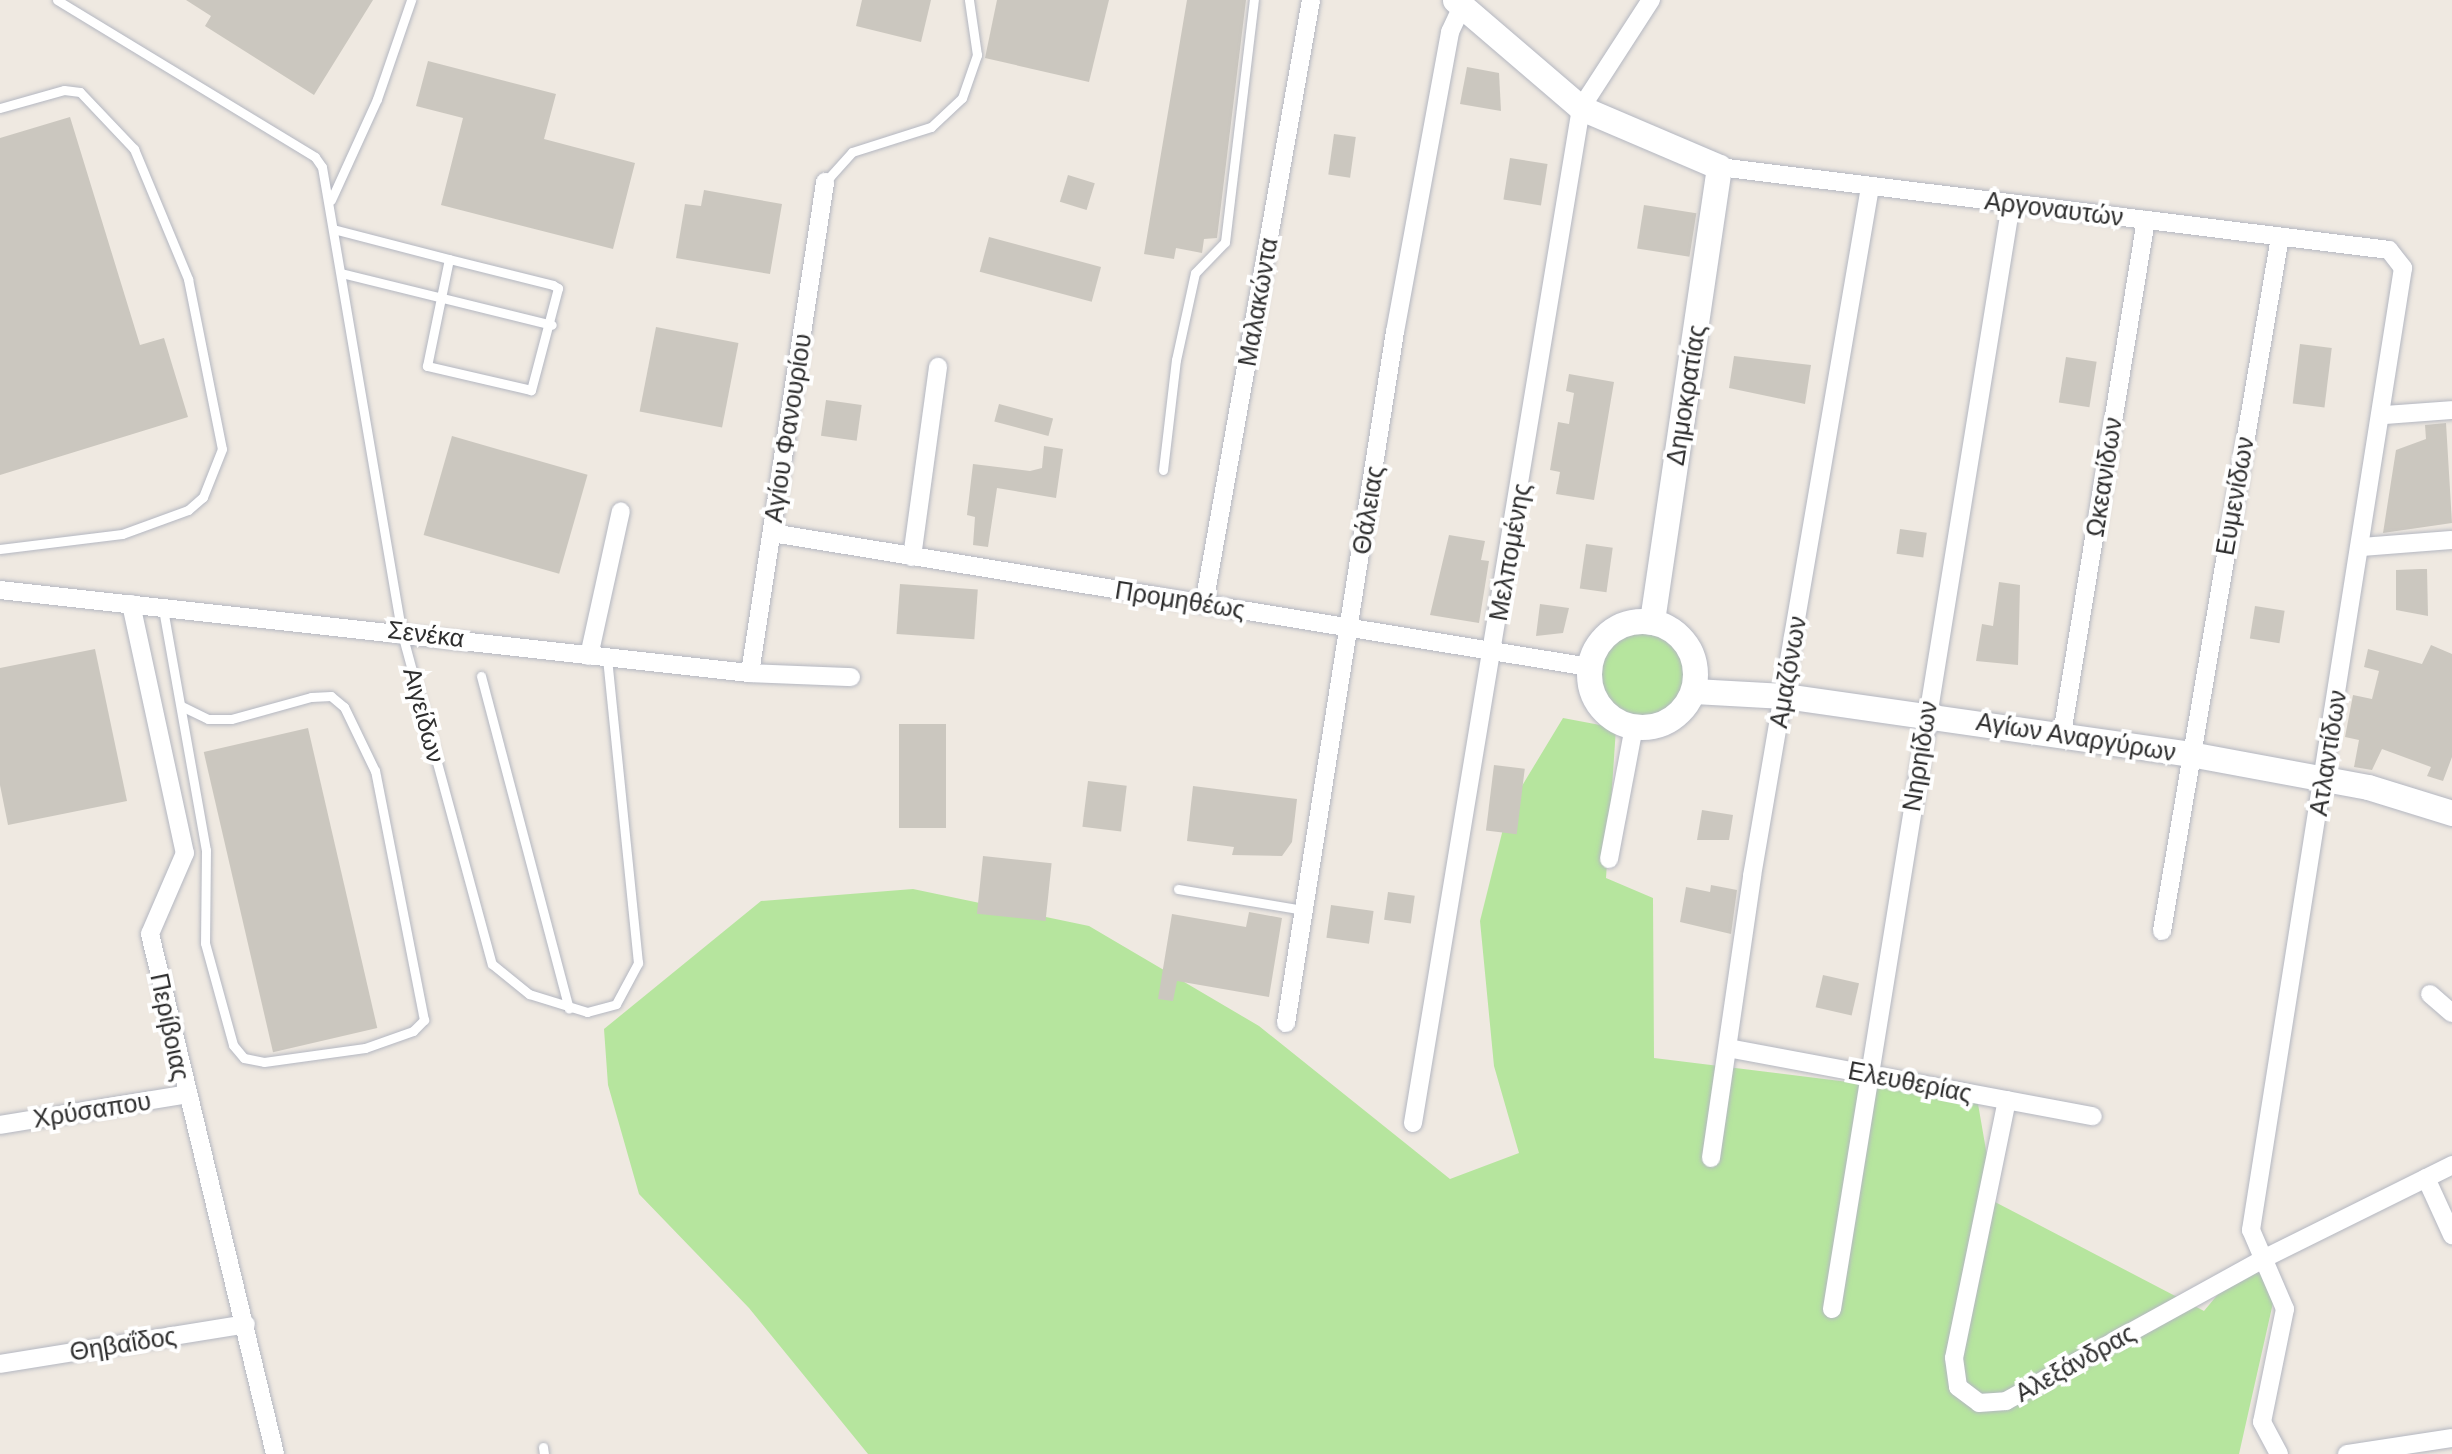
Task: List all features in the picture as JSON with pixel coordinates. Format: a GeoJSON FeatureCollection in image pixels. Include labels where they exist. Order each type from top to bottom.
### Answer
{"type":"FeatureCollection","features":[{"type":"Feature","properties":{"kind":"street","name":"Μαλακώντα"},"geometry":{"type":"LineString","coordinates":[[1204,604],[1311,0]]}},
{"type":"Feature","properties":{"kind":"street","name":"Μελπομένης"},"geometry":{"type":"LineString","coordinates":[[1413,1123],[1581,108],[1651,0]]}},
{"type":"Feature","properties":{"kind":"street"},"geometry":{"type":"LineString","coordinates":[[1460,2],[1581,108],[1719,167]]}},
{"type":"Feature","properties":{"kind":"street","name":"Θάλειας"},"geometry":{"type":"LineString","coordinates":[[1286,1023],[1398,313],[1450,32],[1460,2]]}},
{"type":"Feature","properties":{"kind":"street","name":"Αργοναυτών"},"geometry":{"type":"LineString","coordinates":[[1719,167],[2388,250]]}},
{"type":"Feature","properties":{"kind":"street","name":"Δημοκρατίας"},"geometry":{"type":"LineString","coordinates":[[1652,622],[1719,167]]}},
{"type":"Feature","properties":{"kind":"street","name":"Αγίου Φανουρίου"},"geometry":{"type":"LineString","coordinates":[[750,673],[825,182]]}},
{"type":"Feature","properties":{"kind":"street","name":"Αμαζόνων"},"geometry":{"type":"LineString","coordinates":[[1711,1158],[1870,187]]}},
{"type":"Feature","properties":{"kind":"street","name":"Νηρηίδων"},"geometry":{"type":"LineString","coordinates":[[1832,1308],[2011,204]]}},
{"type":"Feature","properties":{"kind":"street","name":"Ωκεανίδων"},"geometry":{"type":"LineString","coordinates":[[2062,734],[2146,220]]}},
{"type":"Feature","properties":{"kind":"street","name":"Ευμενίδων"},"geometry":{"type":"LineString","coordinates":[[2162,930],[2280,237]]}},
{"type":"Feature","properties":{"kind":"street","name":"Ατλαντίδων"},"geometry":{"type":"LineString","coordinates":[[2279,1454],[2262,1422],[2285,1309],[2251,1230],[2405,286],[2403,268],[2388,250]]}},
{"type":"Feature","properties":{"kind":"street"},"geometry":{"type":"LineString","coordinates":[[912,558],[938,368]]}},
{"type":"Feature","properties":{"kind":"street"},"geometry":{"type":"LineString","coordinates":[[2384,414],[2452,410]]}},
{"type":"Feature","properties":{"kind":"street"},"geometry":{"type":"LineString","coordinates":[[598,657],[620,510]]}},
{"type":"Feature","properties":{"kind":"street","name":"Προμηθέως"},"geometry":{"type":"LineString","coordinates":[[772,533],[1589,667]]}},
{"type":"Feature","properties":{"kind":"street"},"geometry":{"type":"LineString","coordinates":[[2361,547],[2452,540]]}},
{"type":"Feature","properties":{"kind":"street","name":"Σενέκα"},"geometry":{"type":"LineString","coordinates":[[0,590],[401,630],[750,673],[851,677]]}},
{"type":"Feature","properties":{"kind":"street","name":"Περίβοιας"},"geometry":{"type":"LineString","coordinates":[[130,604],[185,853],[150,934],[184,1095],[246,1324],[275,1454]]}},
{"type":"Feature","properties":{"kind":"street"},"geometry":{"type":"LineString","coordinates":[[1652,622],[1684,641],[1696,674],[1694,691],[1672,720],[1634,727],[1606,715],[1596,701],[1589,667],[1605,635],[1620,626],[1652,622]]}},
{"type":"Feature","properties":{"kind":"street","name":"Αγίων Αναργύρων"},"geometry":{"type":"LineString","coordinates":[[1694,691],[1784,696],[1926,714],[2190,754],[2324,779],[2452,813]]}},
{"type":"Feature","properties":{"kind":"street"},"geometry":{"type":"LineString","coordinates":[[1609,859],[1634,727]]}},
{"type":"Feature","properties":{"kind":"street"},"geometry":{"type":"LineString","coordinates":[[2430,994],[2452,1013]]}},
{"type":"Feature","properties":{"kind":"street","name":"Ελευθερίας"},"geometry":{"type":"LineString","coordinates":[[1728,1048],[2093,1116]]}},
{"type":"Feature","properties":{"kind":"street","name":"Χρύσαπου"},"geometry":{"type":"LineString","coordinates":[[0,1125],[184,1095]]}},
{"type":"Feature","properties":{"kind":"street","name":"Αλεξάνδρας"},"geometry":{"type":"LineString","coordinates":[[2007,1100],[1954,1358],[1958,1387],[1978,1403],[2006,1401],[2265,1258],[2452,1165]]}},
{"type":"Feature","properties":{"kind":"street"},"geometry":{"type":"LineString","coordinates":[[2426,1178],[2452,1234]]}},
{"type":"Feature","properties":{"kind":"street","name":"Θηβαΐδος"},"geometry":{"type":"LineString","coordinates":[[0,1364],[246,1324]]}},
{"type":"Feature","properties":{"kind":"street"},"geometry":{"type":"LineString","coordinates":[[2347,1454],[2452,1438]]}},
{"type":"Feature","properties":{"kind":"lane","name":"Αιγείδων"},"geometry":{"type":"LineString","coordinates":[[57,0],[315,157],[330,202],[401,630],[492,964],[509,982],[569,1010]]}},
{"type":"Feature","properties":{"kind":"lane"},"geometry":{"type":"LineString","coordinates":[[330,202],[377,99],[411,0]]}},
{"type":"Feature","properties":{"kind":"lane"},"geometry":{"type":"LineString","coordinates":[[825,182],[852,152],[931,127],[962,98],[977,55],[969,0]]}},
{"type":"Feature","properties":{"kind":"lane"},"geometry":{"type":"LineString","coordinates":[[1163,470],[1176,360],[1195,273],[1225,242],[1254,0]]}},
{"type":"Feature","properties":{"kind":"lane"},"geometry":{"type":"LineString","coordinates":[[0,108],[64,90],[80,92],[134,149],[188,279],[222,449],[203,498],[188,510],[122,534],[0,549]]}},
{"type":"Feature","properties":{"kind":"lane"},"geometry":{"type":"LineString","coordinates":[[333,228],[449,258],[558,288],[552,325],[531,390],[434,370],[426,358],[449,258]]}},
{"type":"Feature","properties":{"kind":"lane"},"geometry":{"type":"LineString","coordinates":[[340,273],[552,325]]}},
{"type":"Feature","properties":{"kind":"lane"},"geometry":{"type":"LineString","coordinates":[[163,608],[206,850],[204,942],[233,1045],[244,1058],[264,1062],[365,1048],[413,1031],[424,1020],[375,771],[351,716],[330,696],[232,719],[208,719],[181,706]]}},
{"type":"Feature","properties":{"kind":"lane"},"geometry":{"type":"LineString","coordinates":[[481,676],[569,1010],[616,1004],[638,963],[598,657]]}},
{"type":"Feature","properties":{"kind":"lane"},"geometry":{"type":"LineString","coordinates":[[1178,889],[1304,910]]}},
{"type":"Feature","properties":{"kind":"green space"},"geometry":{"type":"Polygon","coordinates":[[[1643,633],[1659,636],[1678,652],[1685,675],[1682,691],[1666,710],[1643,717],[1627,714],[1608,698],[1601,675],[1604,659],[1620,640],[1643,633]]]}},
{"type":"Feature","properties":{"kind":"green space"},"geometry":{"type":"Polygon","coordinates":[[[1563,718],[1616,728],[1606,878],[1653,898],[1654,1058],[1977,1098],[1995,1202],[2204,1311],[2244,1263],[2277,1285],[2239,1454],[868,1454],[749,1308],[639,1194],[608,1085],[604,1029],[761,901],[913,889],[1089,926],[1259,1026],[1450,1179],[1519,1153],[1494,1066],[1480,921],[1508,809],[1563,718]]]}},
{"type":"Feature","properties":{"kind":"building"},"geometry":{"type":"Polygon","coordinates":[[[186,0],[373,0],[314,95],[205,26],[211,16],[186,0]]]}},
{"type":"Feature","properties":{"kind":"building"},"geometry":{"type":"Polygon","coordinates":[[[862,0],[931,0],[921,42],[856,26],[862,0]]]}},
{"type":"Feature","properties":{"kind":"building"},"geometry":{"type":"Polygon","coordinates":[[[997,0],[1109,0],[1089,82],[985,58],[997,0]]]}},
{"type":"Feature","properties":{"kind":"building"},"geometry":{"type":"Polygon","coordinates":[[[1187,0],[1246,0],[1217,238],[1204,239],[1202,253],[1176,248],[1174,259],[1144,254],[1187,0]]]}},
{"type":"Feature","properties":{"kind":"building"},"geometry":{"type":"Polygon","coordinates":[[[428,61],[556,94],[544,139],[635,163],[613,249],[441,205],[463,118],[416,106],[428,61]]]}},
{"type":"Feature","properties":{"kind":"building"},"geometry":{"type":"Polygon","coordinates":[[[1467,67],[1499,73],[1501,111],[1460,104],[1467,67]]]}},
{"type":"Feature","properties":{"kind":"building"},"geometry":{"type":"Polygon","coordinates":[[[70,117],[140,345],[164,338],[188,417],[0,475],[0,138],[70,117]]]}},
{"type":"Feature","properties":{"kind":"building"},"geometry":{"type":"Polygon","coordinates":[[[1334,134],[1356,137],[1350,178],[1328,175],[1334,134]]]}},
{"type":"Feature","properties":{"kind":"building"},"geometry":{"type":"Polygon","coordinates":[[[1510,158],[1548,164],[1541,205],[1503,199],[1510,158]]]}},
{"type":"Feature","properties":{"kind":"building"},"geometry":{"type":"Polygon","coordinates":[[[1068,175],[1095,183],[1087,210],[1060,202],[1068,175]]]}},
{"type":"Feature","properties":{"kind":"building"},"geometry":{"type":"Polygon","coordinates":[[[704,190],[782,204],[770,274],[676,258],[685,204],[701,206],[704,190]]]}},
{"type":"Feature","properties":{"kind":"building"},"geometry":{"type":"Polygon","coordinates":[[[1644,205],[1696,213],[1689,257],[1637,248],[1644,205]]]}},
{"type":"Feature","properties":{"kind":"building"},"geometry":{"type":"Polygon","coordinates":[[[989,237],[1101,267],[1092,302],[980,272],[989,237]]]}},
{"type":"Feature","properties":{"kind":"building"},"geometry":{"type":"Polygon","coordinates":[[[656,327],[738,343],[722,427],[640,411],[656,327]]]}},
{"type":"Feature","properties":{"kind":"building"},"geometry":{"type":"Polygon","coordinates":[[[2300,344],[2332,348],[2324,407],[2293,404],[2300,344]]]}},
{"type":"Feature","properties":{"kind":"building"},"geometry":{"type":"Polygon","coordinates":[[[1734,356],[1811,365],[1805,404],[1729,388],[1734,356]]]}},
{"type":"Feature","properties":{"kind":"building"},"geometry":{"type":"Polygon","coordinates":[[[2066,357],[2097,362],[2089,407],[2059,402],[2066,357]]]}},
{"type":"Feature","properties":{"kind":"building"},"geometry":{"type":"Polygon","coordinates":[[[1569,374],[1614,382],[1594,500],[1556,494],[1560,472],[1550,470],[1558,422],[1569,424],[1574,393],[1566,391],[1569,374]]]}},
{"type":"Feature","properties":{"kind":"building"},"geometry":{"type":"Polygon","coordinates":[[[826,400],[862,405],[857,441],[821,436],[826,400]]]}},
{"type":"Feature","properties":{"kind":"building"},"geometry":{"type":"Polygon","coordinates":[[[999,404],[1053,418],[1048,436],[994,421],[999,404]]]}},
{"type":"Feature","properties":{"kind":"building"},"geometry":{"type":"Polygon","coordinates":[[[2446,423],[2452,523],[2383,533],[2396,450],[2426,439],[2425,425],[2446,423]]]}},
{"type":"Feature","properties":{"kind":"building"},"geometry":{"type":"Polygon","coordinates":[[[452,436],[588,475],[559,574],[424,535],[452,436]]]}},
{"type":"Feature","properties":{"kind":"building"},"geometry":{"type":"Polygon","coordinates":[[[1044,446],[1063,449],[1056,498],[997,488],[988,547],[973,545],[975,517],[967,515],[973,464],[1030,471],[1042,468],[1044,446]]]}},
{"type":"Feature","properties":{"kind":"building"},"geometry":{"type":"Polygon","coordinates":[[[1900,529],[1927,533],[1923,558],[1897,554],[1900,529]]]}},
{"type":"Feature","properties":{"kind":"building"},"geometry":{"type":"Polygon","coordinates":[[[1449,535],[1485,541],[1481,560],[1489,561],[1479,623],[1430,615],[1449,535]]]}},
{"type":"Feature","properties":{"kind":"building"},"geometry":{"type":"Polygon","coordinates":[[[1586,544],[1613,548],[1606,592],[1580,589],[1586,544]]]}},
{"type":"Feature","properties":{"kind":"building"},"geometry":{"type":"Polygon","coordinates":[[[2427,569],[2428,616],[2396,610],[2396,570],[2427,569]]]}},
{"type":"Feature","properties":{"kind":"building"},"geometry":{"type":"Polygon","coordinates":[[[1999,582],[2020,585],[2018,665],[1976,661],[1982,624],[1993,626],[1999,582]]]}},
{"type":"Feature","properties":{"kind":"building"},"geometry":{"type":"Polygon","coordinates":[[[900,584],[978,589],[974,639],[897,634],[900,584]]]}},
{"type":"Feature","properties":{"kind":"building"},"geometry":{"type":"Polygon","coordinates":[[[1540,604],[1569,608],[1563,633],[1536,636],[1540,604]]]}},
{"type":"Feature","properties":{"kind":"building"},"geometry":{"type":"Polygon","coordinates":[[[2255,606],[2285,611],[2279,643],[2250,639],[2255,606]]]}},
{"type":"Feature","properties":{"kind":"building"},"geometry":{"type":"Polygon","coordinates":[[[2431,645],[2452,654],[2452,757],[2443,781],[2427,776],[2431,767],[2382,749],[2372,770],[2354,767],[2359,740],[2345,737],[2353,695],[2372,699],[2379,671],[2364,667],[2368,649],[2422,664],[2431,645]]]}},
{"type":"Feature","properties":{"kind":"building"},"geometry":{"type":"Polygon","coordinates":[[[95,649],[127,801],[8,825],[0,785],[0,668],[95,649]]]}},
{"type":"Feature","properties":{"kind":"building"},"geometry":{"type":"Polygon","coordinates":[[[899,724],[946,724],[946,828],[899,828],[899,724]]]}},
{"type":"Feature","properties":{"kind":"building"},"geometry":{"type":"Polygon","coordinates":[[[308,728],[377,1028],[273,1052],[204,752],[308,728]]]}},
{"type":"Feature","properties":{"kind":"building"},"geometry":{"type":"Polygon","coordinates":[[[1494,765],[1525,769],[1517,834],[1486,831],[1494,765]]]}},
{"type":"Feature","properties":{"kind":"building"},"geometry":{"type":"Polygon","coordinates":[[[1088,781],[1127,786],[1121,831],[1082,827],[1088,781]]]}},
{"type":"Feature","properties":{"kind":"building"},"geometry":{"type":"Polygon","coordinates":[[[1193,786],[1297,799],[1292,842],[1282,856],[1232,855],[1234,847],[1187,841],[1193,786]]]}},
{"type":"Feature","properties":{"kind":"building"},"geometry":{"type":"Polygon","coordinates":[[[1702,810],[1733,815],[1729,840],[1697,840],[1702,810]]]}},
{"type":"Feature","properties":{"kind":"building"},"geometry":{"type":"Polygon","coordinates":[[[983,856],[1052,863],[1046,921],[977,914],[983,856]]]}},
{"type":"Feature","properties":{"kind":"building"},"geometry":{"type":"Polygon","coordinates":[[[1711,885],[1737,890],[1731,934],[1680,922],[1686,887],[1710,892],[1711,885]]]}},
{"type":"Feature","properties":{"kind":"building"},"geometry":{"type":"Polygon","coordinates":[[[1388,892],[1415,896],[1411,923],[1384,920],[1388,892]]]}},
{"type":"Feature","properties":{"kind":"building"},"geometry":{"type":"Polygon","coordinates":[[[1331,905],[1374,911],[1369,944],[1326,938],[1331,905]]]}},
{"type":"Feature","properties":{"kind":"building"},"geometry":{"type":"Polygon","coordinates":[[[1249,912],[1282,918],[1269,997],[1177,981],[1173,1001],[1158,999],[1172,914],[1246,927],[1249,912]]]}},
{"type":"Feature","properties":{"kind":"building"},"geometry":{"type":"Polygon","coordinates":[[[1823,975],[1859,983],[1852,1015],[1816,1007],[1823,975]]]}}]}
